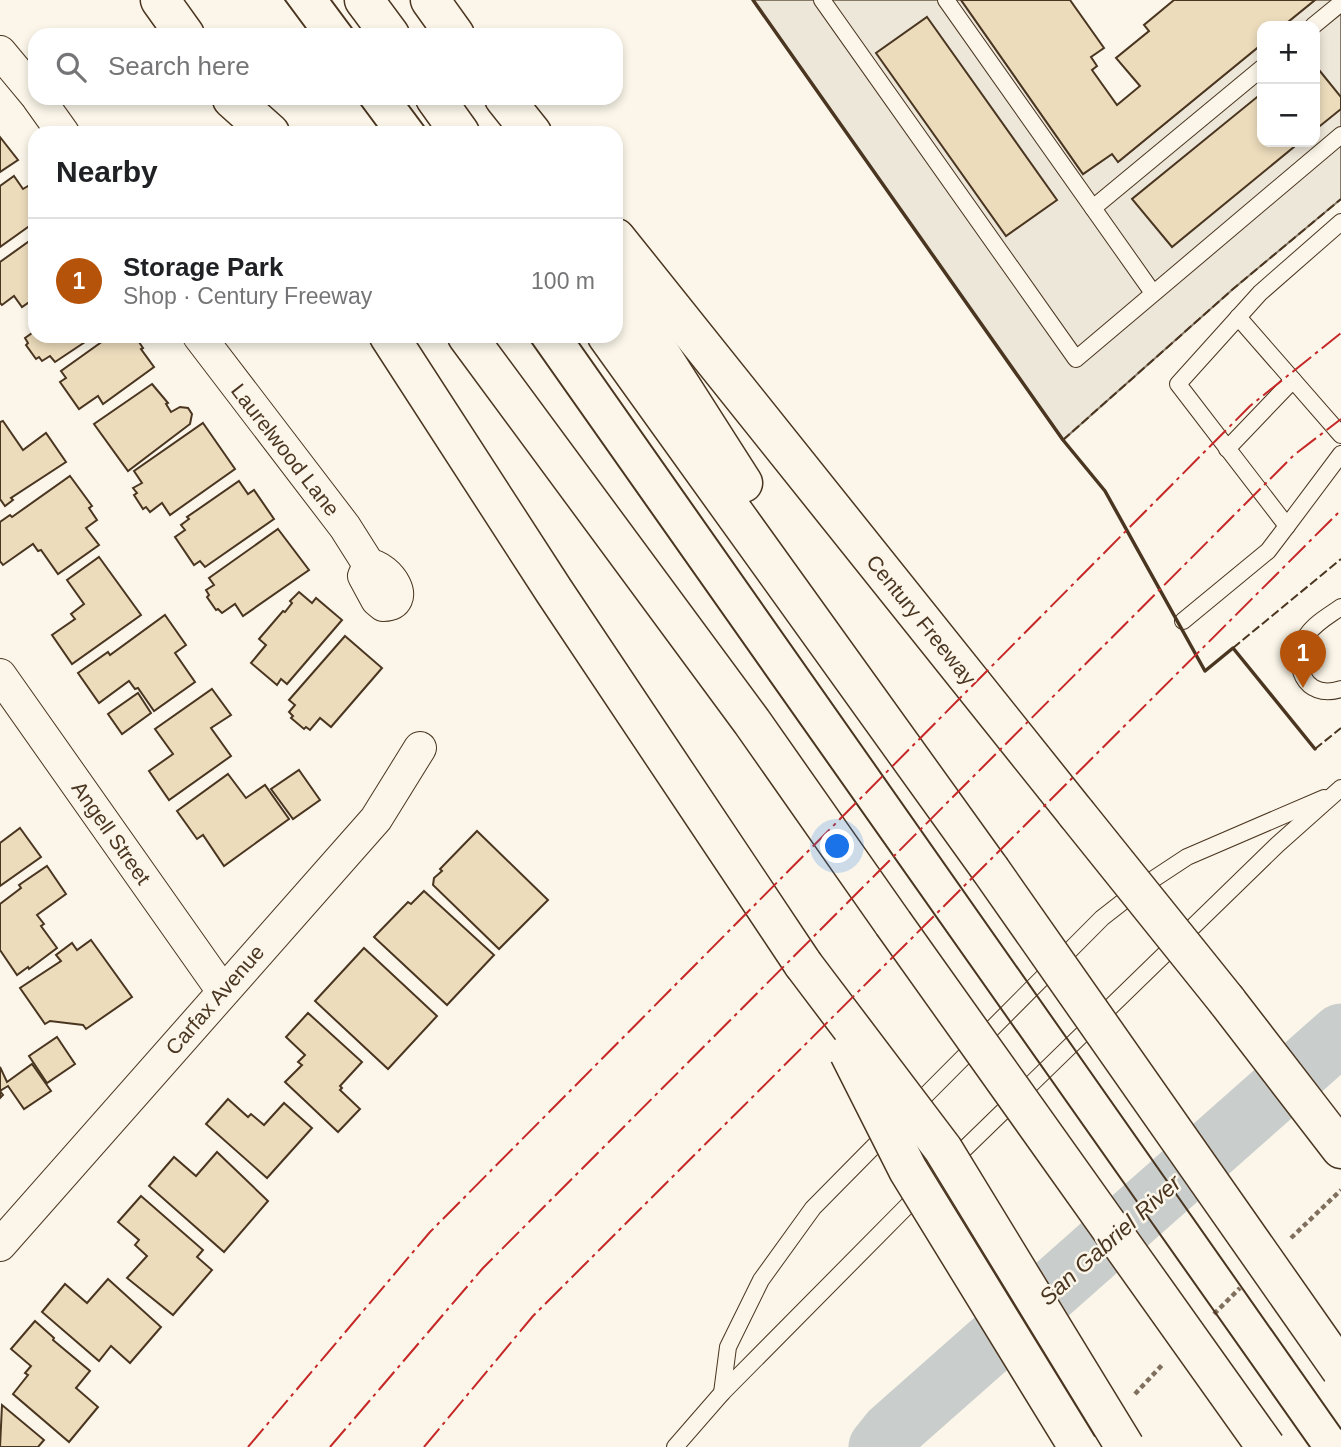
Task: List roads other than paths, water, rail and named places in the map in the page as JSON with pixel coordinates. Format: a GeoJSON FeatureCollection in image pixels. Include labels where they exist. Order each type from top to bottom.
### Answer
{"type":"FeatureCollection","features":[{"type":"Feature","properties":{"kind":"highway"},"geometry":{"type":"LineString","coordinates":[[160,0],[180,28]]}},
{"type":"Feature","properties":{"kind":"highway"},"geometry":{"type":"LineString","coordinates":[[364,0],[385,28]]}},
{"type":"Feature","properties":{"kind":"highway"},"geometry":{"type":"LineString","coordinates":[[430,0],[450,28]]}},
{"type":"Feature","properties":{"kind":"highway"},"geometry":{"type":"LineString","coordinates":[[236,105],[249,126]]}},
{"type":"Feature","properties":{"kind":"highway"},"geometry":{"type":"LineString","coordinates":[[239,105],[262,126]]}},
{"type":"Feature","properties":{"kind":"highway"},"geometry":{"type":"LineString","coordinates":[[440,105],[455,126]]}},
{"type":"Feature","properties":{"kind":"highway"},"geometry":{"type":"LineString","coordinates":[[502,105],[516,126]]}},
{"type":"Feature","properties":{"kind":"highway"},"geometry":{"type":"LineString","coordinates":[[509,105],[525,126]]}},
{"type":"Feature","properties":{"kind":"highway","name":"Century Freeway"},"geometry":{"type":"LineString","coordinates":[[623,248],[1227,1001]]}},
{"type":"Feature","properties":{"kind":"highway"},"geometry":{"type":"LineString","coordinates":[[623,295],[867,678],[911,757]]}},
{"type":"Feature","properties":{"kind":"highway"},"geometry":{"type":"LineString","coordinates":[[394,343],[554,591],[803,964],[943,1149],[1125,1447]]}},
{"type":"Feature","properties":{"kind":"highway"},"geometry":{"type":"LineString","coordinates":[[472,343],[752,722],[1266,1447]]}},
{"type":"Feature","properties":{"kind":"highway"},"geometry":{"type":"LineString","coordinates":[[612,343],[911,757],[1341,1370]]}},
{"type":"Feature","properties":{"kind":"highway"},"geometry":{"type":"LineString","coordinates":[[803,964],[908,1171],[1078,1447]]}},
{"type":"Feature","properties":{"kind":"highway"},"geometry":{"type":"LineString","coordinates":[[1227,1001],[1341,1119]]}},
{"type":"Feature","properties":{"kind":"highway"},"geometry":{"type":"LineString","coordinates":[[1227,1001],[1341,1149]]}},
{"type":"Feature","properties":{"kind":"street"},"geometry":{"type":"LineString","coordinates":[[0,52],[28,86]]}},
{"type":"Feature","properties":{"kind":"street"},"geometry":{"type":"LineString","coordinates":[[43,105],[58,126]]}},
{"type":"Feature","properties":{"kind":"street","name":"Laurelwood Lane"},"geometry":{"type":"LineString","coordinates":[[204,343],[345,527],[369,565]]}},
{"type":"Feature","properties":{"kind":"street","name":"Angell Street"},"geometry":{"type":"LineString","coordinates":[[0,676],[222,990]]}},
{"type":"Feature","properties":{"kind":"street","name":"Carfax Avenue"},"geometry":{"type":"LineString","coordinates":[[0,1245],[222,990],[376,819],[420,748]]}},
{"type":"Feature","properties":{"kind":"lane"},"geometry":{"type":"LineString","coordinates":[[822,0],[1076,359],[1341,135]]}},
{"type":"Feature","properties":{"kind":"lane"},"geometry":{"type":"LineString","coordinates":[[946,0],[1153,293]]}},
{"type":"Feature","properties":{"kind":"lane"},"geometry":{"type":"LineString","coordinates":[[1319,21],[1341,3]]}},
{"type":"Feature","properties":{"kind":"lane"},"geometry":{"type":"LineString","coordinates":[[1093,208],[1257,72]]}},
{"type":"Feature","properties":{"kind":"lane"},"geometry":{"type":"LineString","coordinates":[[1287,527],[1178,384],[1260,293],[1341,222]]}},
{"type":"Feature","properties":{"kind":"lane"},"geometry":{"type":"LineString","coordinates":[[1238,317],[1341,435]]}},
{"type":"Feature","properties":{"kind":"lane"},"geometry":{"type":"LineString","coordinates":[[1227,449],[1293,380]]}},
{"type":"Feature","properties":{"kind":"lane"},"geometry":{"type":"LineString","coordinates":[[1183,621],[1269,551],[1341,454]]}},
{"type":"Feature","properties":{"kind":"lane"},"geometry":{"type":"LineString","coordinates":[[1341,607],[1311,630],[1302,646],[1298,664],[1305,678],[1317,691],[1332,692],[1341,689]]}},
{"type":"Feature","properties":{"kind":"lane"},"geometry":{"type":"LineString","coordinates":[[674,1447],[722,1393],[933,1180],[1247,874],[1339,790]]}},
{"type":"Feature","properties":{"kind":"lane"},"geometry":{"type":"LineString","coordinates":[[722,1393],[728,1347],[761,1280],[813,1208],[1102,918],[1187,857],[1339,790]]}},
{"type":"Feature","properties":{"kind":"waterway","name":"San Gabriel River"},"geometry":{"type":"LineString","coordinates":[[879,1447],[891,1432],[1341,1034]]}},
{"type":"Feature","properties":{"kind":"tram line"},"geometry":{"type":"LineString","coordinates":[[285,0],[306,28]]}},
{"type":"Feature","properties":{"kind":"tram line"},"geometry":{"type":"LineString","coordinates":[[331,0],[352,28]]}},
{"type":"Feature","properties":{"kind":"tram line"},"geometry":{"type":"LineString","coordinates":[[361,105],[377,126]]}},
{"type":"Feature","properties":{"kind":"tram line"},"geometry":{"type":"LineString","coordinates":[[408,105],[424,126]]}},
{"type":"Feature","properties":{"kind":"tram line"},"geometry":{"type":"LineString","coordinates":[[532,343],[1310,1447]]}},
{"type":"Feature","properties":{"kind":"tram line"},"geometry":{"type":"LineString","coordinates":[[579,343],[1341,1429]]}},
{"type":"Feature","properties":{"kind":"place","name":"Storage Park"},"geometry":{"type":"Point","coordinates":[1303,688]}}]}
